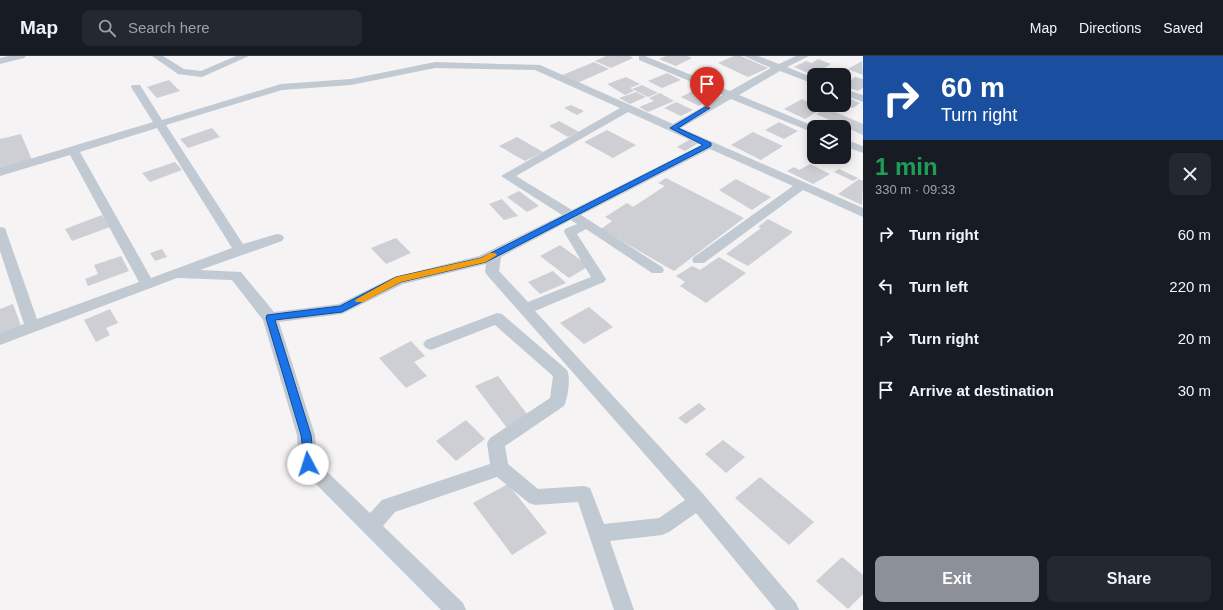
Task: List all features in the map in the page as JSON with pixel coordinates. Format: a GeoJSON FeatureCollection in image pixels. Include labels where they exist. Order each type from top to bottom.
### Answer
{"type":"FeatureCollection","features":[{"type":"Feature","properties":{"kind":"street"},"geometry":{"type":"LineString","coordinates":[[0,61],[21,56]]}},
{"type":"Feature","properties":{"kind":"street"},"geometry":{"type":"LineString","coordinates":[[157,56],[181,72],[202,74],[244,56]]}},
{"type":"Feature","properties":{"kind":"street"},"geometry":{"type":"LineString","coordinates":[[749,56],[807,78]]}},
{"type":"Feature","properties":{"kind":"street"},"geometry":{"type":"LineString","coordinates":[[673,128],[778,68],[804,56]]}},
{"type":"Feature","properties":{"kind":"street"},"geometry":{"type":"LineString","coordinates":[[642,58],[807,127]]}},
{"type":"Feature","properties":{"kind":"street"},"geometry":{"type":"LineString","coordinates":[[0,172],[281,87],[351,82],[435,65],[537,67],[863,213]]}},
{"type":"Feature","properties":{"kind":"street"},"geometry":{"type":"LineString","coordinates":[[136,87],[240,250]]}},
{"type":"Feature","properties":{"kind":"street"},"geometry":{"type":"LineString","coordinates":[[851,95],[863,99]]}},
{"type":"Feature","properties":{"kind":"street"},"geometry":{"type":"LineString","coordinates":[[628,108],[507,176],[570,215],[588,224],[657,270]]}},
{"type":"Feature","properties":{"kind":"street"},"geometry":{"type":"LineString","coordinates":[[270,318],[342,309],[399,280],[483,260],[709,145]]}},
{"type":"Feature","properties":{"kind":"street"},"geometry":{"type":"LineString","coordinates":[[851,145],[863,150]]}},
{"type":"Feature","properties":{"kind":"street"},"geometry":{"type":"LineString","coordinates":[[73,150],[148,285]]}},
{"type":"Feature","properties":{"kind":"street"},"geometry":{"type":"LineString","coordinates":[[699,260],[801,186]]}},
{"type":"Feature","properties":{"kind":"street"},"geometry":{"type":"LineString","coordinates":[[525,309],[599,279],[570,232],[588,224]]}},
{"type":"Feature","properties":{"kind":"street"},"geometry":{"type":"LineString","coordinates":[[0,231],[32,326]]}},
{"type":"Feature","properties":{"kind":"street"},"geometry":{"type":"LineString","coordinates":[[0,338],[240,250],[277,238]]}},
{"type":"Feature","properties":{"kind":"street"},"geometry":{"type":"LineString","coordinates":[[494,254],[492,272],[698,501],[789,610]]}},
{"type":"Feature","properties":{"kind":"street"},"geometry":{"type":"LineString","coordinates":[[178,274],[236,275],[270,318],[306,435],[308,464],[456,610]]}},
{"type":"Feature","properties":{"kind":"street"},"geometry":{"type":"LineString","coordinates":[[431,344],[498,318],[561,374],[558,400],[496,443],[500,468],[535,497],[584,494],[624,610]]}},
{"type":"Feature","properties":{"kind":"street"},"geometry":{"type":"LineString","coordinates":[[371,526],[389,506],[500,468]]}},
{"type":"Feature","properties":{"kind":"street"},"geometry":{"type":"LineString","coordinates":[[598,533],[662,526],[698,501]]}},
{"type":"Feature","properties":{"kind":"building"},"geometry":{"type":"Polygon","coordinates":[[[606,56],[630,56],[633,58],[611,68],[595,61],[606,56]]]}},
{"type":"Feature","properties":{"kind":"building"},"geometry":{"type":"Polygon","coordinates":[[[666,56],[687,56],[692,58],[676,66],[659,59],[666,56]]]}},
{"type":"Feature","properties":{"kind":"building"},"geometry":{"type":"Polygon","coordinates":[[[734,56],[741,56],[768,68],[748,77],[718,63],[734,56]]]}},
{"type":"Feature","properties":{"kind":"building"},"geometry":{"type":"Polygon","coordinates":[[[818,59],[831,64],[824,68],[807,68],[807,73],[794,67],[806,61],[812,63],[818,59]]]}},
{"type":"Feature","properties":{"kind":"building"},"geometry":{"type":"Polygon","coordinates":[[[862,61],[863,75],[851,70],[850,68],[862,61]]]}},
{"type":"Feature","properties":{"kind":"building"},"geometry":{"type":"Polygon","coordinates":[[[594,62],[609,69],[575,84],[560,76],[594,62]]]}},
{"type":"Feature","properties":{"kind":"building"},"geometry":{"type":"Polygon","coordinates":[[[667,73],[681,80],[662,88],[648,81],[667,73]]]}},
{"type":"Feature","properties":{"kind":"building"},"geometry":{"type":"Polygon","coordinates":[[[626,77],[640,84],[630,88],[634,91],[625,95],[607,84],[626,77]]]}},
{"type":"Feature","properties":{"kind":"building"},"geometry":{"type":"Polygon","coordinates":[[[855,77],[863,79],[863,88],[858,91],[851,88],[851,80],[855,77]]]}},
{"type":"Feature","properties":{"kind":"building"},"geometry":{"type":"Polygon","coordinates":[[[169,80],[180,91],[157,98],[147,87],[169,80]]]}},
{"type":"Feature","properties":{"kind":"building"},"geometry":{"type":"Polygon","coordinates":[[[642,85],[658,93],[648,97],[632,89],[642,85]]]}},
{"type":"Feature","properties":{"kind":"building"},"geometry":{"type":"Polygon","coordinates":[[[700,87],[718,95],[699,106],[681,97],[700,87]]]}},
{"type":"Feature","properties":{"kind":"building"},"geometry":{"type":"Polygon","coordinates":[[[636,92],[646,97],[630,104],[619,98],[636,92]]]}},
{"type":"Feature","properties":{"kind":"building"},"geometry":{"type":"Polygon","coordinates":[[[660,93],[674,101],[648,112],[639,107],[654,101],[649,98],[660,93]]]}},
{"type":"Feature","properties":{"kind":"building"},"geometry":{"type":"Polygon","coordinates":[[[802,99],[807,102],[807,112],[816,112],[805,119],[784,109],[802,99]]]}},
{"type":"Feature","properties":{"kind":"building"},"geometry":{"type":"Polygon","coordinates":[[[851,99],[860,103],[853,108],[851,107],[851,99]]]}},
{"type":"Feature","properties":{"kind":"building"},"geometry":{"type":"Polygon","coordinates":[[[676,102],[693,110],[681,116],[664,108],[676,102]]]}},
{"type":"Feature","properties":{"kind":"building"},"geometry":{"type":"Polygon","coordinates":[[[571,105],[584,111],[577,115],[564,108],[571,105]]]}},
{"type":"Feature","properties":{"kind":"building"},"geometry":{"type":"Polygon","coordinates":[[[819,112],[835,112],[863,124],[863,135],[851,130],[851,120],[829,120],[816,114],[819,112]]]}},
{"type":"Feature","properties":{"kind":"building"},"geometry":{"type":"Polygon","coordinates":[[[559,121],[579,132],[568,137],[549,126],[559,121]]]}},
{"type":"Feature","properties":{"kind":"building"},"geometry":{"type":"Polygon","coordinates":[[[779,122],[798,131],[784,139],[765,130],[779,122]]]}},
{"type":"Feature","properties":{"kind":"building"},"geometry":{"type":"Polygon","coordinates":[[[212,128],[220,137],[188,148],[180,139],[212,128]]]}},
{"type":"Feature","properties":{"kind":"building"},"geometry":{"type":"Polygon","coordinates":[[[607,130],[636,145],[613,158],[584,142],[607,130]]]}},
{"type":"Feature","properties":{"kind":"building"},"geometry":{"type":"Polygon","coordinates":[[[753,132],[783,146],[761,160],[731,145],[753,132]]]}},
{"type":"Feature","properties":{"kind":"building"},"geometry":{"type":"Polygon","coordinates":[[[21,134],[32,160],[0,169],[0,139],[21,134]]]}},
{"type":"Feature","properties":{"kind":"building"},"geometry":{"type":"Polygon","coordinates":[[[517,137],[543,152],[525,161],[499,146],[517,137]]]}},
{"type":"Feature","properties":{"kind":"building"},"geometry":{"type":"Polygon","coordinates":[[[692,138],[700,142],[685,151],[677,147],[692,138]]]}},
{"type":"Feature","properties":{"kind":"building"},"geometry":{"type":"Polygon","coordinates":[[[175,162],[182,170],[150,182],[142,173],[175,162]]]}},
{"type":"Feature","properties":{"kind":"building"},"geometry":{"type":"Polygon","coordinates":[[[810,164],[830,174],[813,184],[787,171],[794,167],[799,170],[810,164]]]}},
{"type":"Feature","properties":{"kind":"building"},"geometry":{"type":"Polygon","coordinates":[[[839,169],[858,178],[853,181],[834,172],[839,169]]]}},
{"type":"Feature","properties":{"kind":"building"},"geometry":{"type":"Polygon","coordinates":[[[666,178],[744,218],[674,271],[601,229],[612,221],[605,217],[627,203],[633,207],[665,186],[658,183],[666,178]]]}},
{"type":"Feature","properties":{"kind":"building"},"geometry":{"type":"Polygon","coordinates":[[[736,179],[771,197],[752,210],[719,190],[736,179]]]}},
{"type":"Feature","properties":{"kind":"building"},"geometry":{"type":"Polygon","coordinates":[[[859,179],[863,181],[862,205],[838,194],[859,179]]]}},
{"type":"Feature","properties":{"kind":"building"},"geometry":{"type":"Polygon","coordinates":[[[519,191],[539,206],[527,212],[507,197],[519,191]]]}},
{"type":"Feature","properties":{"kind":"building"},"geometry":{"type":"Polygon","coordinates":[[[502,199],[518,216],[504,220],[489,204],[502,199]]]}},
{"type":"Feature","properties":{"kind":"building"},"geometry":{"type":"Polygon","coordinates":[[[102,215],[110,227],[72,241],[65,229],[102,215]]]}},
{"type":"Feature","properties":{"kind":"building"},"geometry":{"type":"Polygon","coordinates":[[[768,219],[793,232],[748,266],[726,254],[761,228],[758,227],[768,219]]]}},
{"type":"Feature","properties":{"kind":"building"},"geometry":{"type":"Polygon","coordinates":[[[396,238],[411,253],[386,264],[371,248],[396,238]]]}},
{"type":"Feature","properties":{"kind":"building"},"geometry":{"type":"Polygon","coordinates":[[[560,245],[589,266],[569,278],[540,256],[560,245]]]}},
{"type":"Feature","properties":{"kind":"building"},"geometry":{"type":"Polygon","coordinates":[[[162,249],[167,257],[155,261],[150,253],[162,249]]]}},
{"type":"Feature","properties":{"kind":"building"},"geometry":{"type":"Polygon","coordinates":[[[121,256],[129,271],[88,286],[85,279],[98,274],[94,265],[121,256]]]}},
{"type":"Feature","properties":{"kind":"building"},"geometry":{"type":"Polygon","coordinates":[[[719,257],[746,273],[706,303],[680,286],[685,282],[676,276],[692,266],[700,270],[719,257]]]}},
{"type":"Feature","properties":{"kind":"building"},"geometry":{"type":"Polygon","coordinates":[[[553,271],[566,283],[540,294],[528,282],[553,271]]]}},
{"type":"Feature","properties":{"kind":"building"},"geometry":{"type":"Polygon","coordinates":[[[13,304],[21,326],[0,334],[0,309],[13,304]]]}},
{"type":"Feature","properties":{"kind":"building"},"geometry":{"type":"Polygon","coordinates":[[[589,307],[613,327],[584,344],[560,323],[589,307]]]}},
{"type":"Feature","properties":{"kind":"building"},"geometry":{"type":"Polygon","coordinates":[[[110,309],[118,323],[106,328],[110,335],[96,342],[84,320],[110,309]]]}},
{"type":"Feature","properties":{"kind":"building"},"geometry":{"type":"Polygon","coordinates":[[[411,341],[425,356],[414,362],[427,376],[406,388],[379,358],[411,341]]]}},
{"type":"Feature","properties":{"kind":"building"},"geometry":{"type":"Polygon","coordinates":[[[498,376],[530,418],[507,428],[475,386],[498,376]]]}},
{"type":"Feature","properties":{"kind":"building"},"geometry":{"type":"Polygon","coordinates":[[[699,403],[706,409],[686,424],[678,418],[699,403]]]}},
{"type":"Feature","properties":{"kind":"building"},"geometry":{"type":"Polygon","coordinates":[[[466,420],[485,439],[456,461],[436,441],[466,420]]]}},
{"type":"Feature","properties":{"kind":"building"},"geometry":{"type":"Polygon","coordinates":[[[723,440],[745,457],[726,473],[705,454],[723,440]]]}},
{"type":"Feature","properties":{"kind":"building"},"geometry":{"type":"Polygon","coordinates":[[[760,477],[814,522],[789,545],[735,498],[760,477]]]}},
{"type":"Feature","properties":{"kind":"building"},"geometry":{"type":"Polygon","coordinates":[[[508,484],[547,533],[512,555],[473,503],[508,484]]]}},
{"type":"Feature","properties":{"kind":"building"},"geometry":{"type":"Polygon","coordinates":[[[842,557],[863,575],[863,594],[848,609],[816,581],[842,557]]]}},
{"type":"Feature","properties":{"kind":"slow traffic"},"geometry":{"type":"LineString","coordinates":[[359,300],[399,280],[483,260],[492,255]]}},
{"type":"Feature","properties":{"kind":"route"},"geometry":{"type":"LineString","coordinates":[[308,464],[306,435],[270,318],[342,309],[399,280],[483,260],[709,145],[673,128],[707,108]]}}]}
